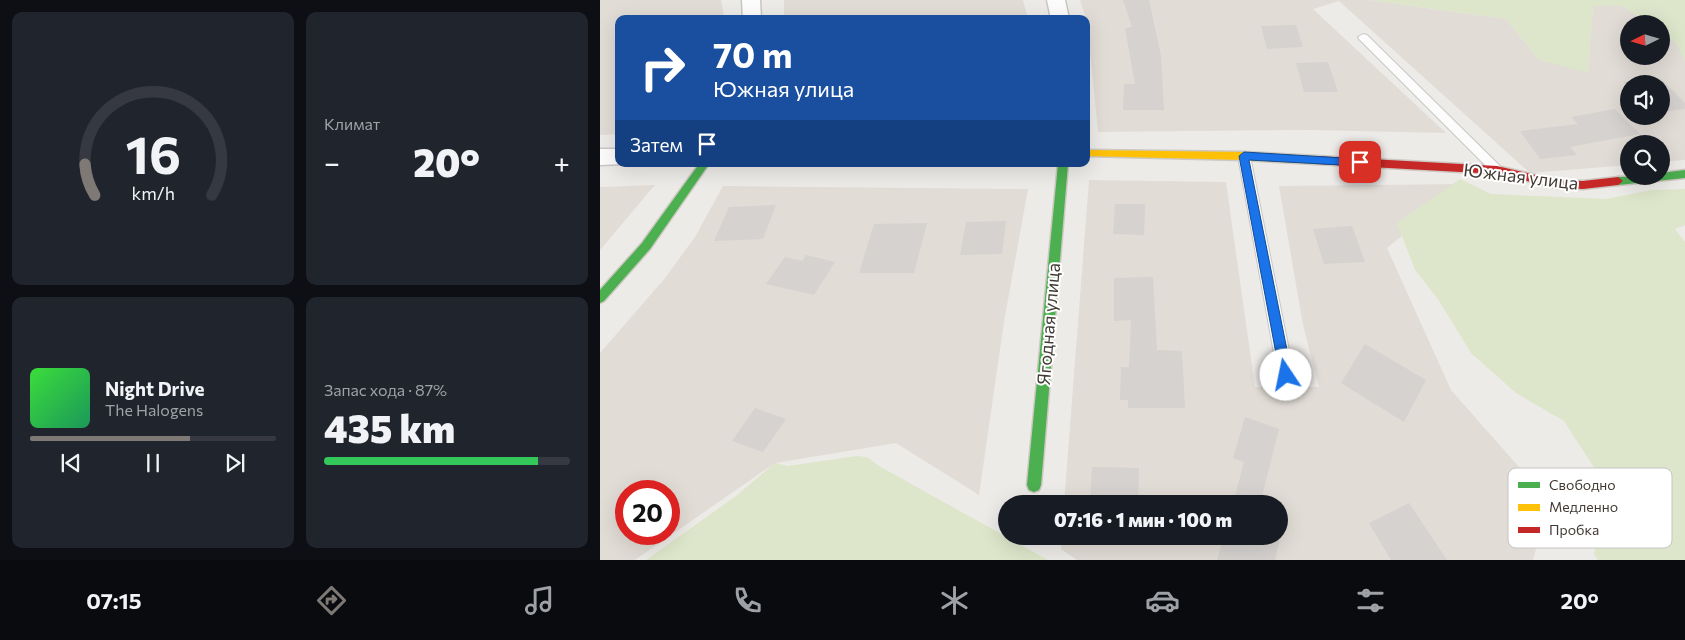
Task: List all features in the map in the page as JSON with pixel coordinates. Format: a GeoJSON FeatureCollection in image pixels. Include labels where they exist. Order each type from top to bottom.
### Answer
{"type":"FeatureCollection","features":[{"type":"Feature","properties":{"kind":"street"},"geometry":{"type":"LineString","coordinates":[[751,0],[752,15]]}},
{"type":"Feature","properties":{"kind":"street"},"geometry":{"type":"LineString","coordinates":[[1056,0],[1059,15]]}},
{"type":"Feature","properties":{"kind":"street","name":"Южная улица"},"geometry":{"type":"LineString","coordinates":[[1090,152],[1244,156],[1497,170],[1557,184],[1574,185],[1685,174]]}},
{"type":"Feature","properties":{"kind":"street"},"geometry":{"type":"LineString","coordinates":[[600,157],[615,157]]}},
{"type":"Feature","properties":{"kind":"street"},"geometry":{"type":"LineString","coordinates":[[600,298],[646,246],[702,167]]}},
{"type":"Feature","properties":{"kind":"street","name":"Ягодная улица"},"geometry":{"type":"LineString","coordinates":[[1034,485],[1063,167]]}},
{"type":"Feature","properties":{"kind":"lane"},"geometry":{"type":"LineString","coordinates":[[1363,37],[1497,170]]}},
{"type":"Feature","properties":{"kind":"lane"},"geometry":{"type":"LineString","coordinates":[[1244,156],[1286,375]]}},
{"type":"Feature","properties":{"kind":"shaded area"},"geometry":{"type":"Polygon","coordinates":[[[600,0],[721,0],[724,15],[615,15],[615,134],[600,135],[600,0]]]}},
{"type":"Feature","properties":{"kind":"shaded area"},"geometry":{"type":"Polygon","coordinates":[[[784,0],[1023,0],[1027,15],[784,15],[784,0]]]}},
{"type":"Feature","properties":{"kind":"shaded area"},"geometry":{"type":"Polygon","coordinates":[[[1080,0],[1368,0],[1506,19],[1539,60],[1588,72],[1593,6],[1623,6],[1636,15],[1620,15],[1620,65],[1670,65],[1670,16],[1685,16],[1685,160],[1670,161],[1670,135],[1620,135],[1620,166],[1530,173],[1339,1],[1313,9],[1446,133],[1308,130],[1098,132],[1090,52],[1090,15],[1085,15],[1080,0]]]}},
{"type":"Feature","properties":{"kind":"shaded area"},"geometry":{"type":"Polygon","coordinates":[[[1089,180],[1226,182],[1255,387],[1319,387],[1303,325],[1279,186],[1466,184],[1387,248],[1451,390],[1520,468],[1508,468],[1508,548],[1536,548],[1533,560],[1077,560],[1061,549],[1061,545],[1288,545],[1288,495],[1065,495],[1089,180]]]}},
{"type":"Feature","properties":{"kind":"shaded area"},"geometry":{"type":"Polygon","coordinates":[[[655,185],[600,250],[600,187],[655,185]]]}},
{"type":"Feature","properties":{"kind":"shaded area"},"geometry":{"type":"Polygon","coordinates":[[[723,186],[1028,189],[1004,322],[979,495],[896,443],[775,463],[680,529],[680,480],[615,480],[615,545],[657,545],[635,560],[600,560],[600,353],[665,278],[695,237],[723,186]]]}},
{"type":"Feature","properties":{"kind":"green space"},"geometry":{"type":"Polygon","coordinates":[[[1368,0],[1685,0],[1685,62],[1677,44],[1670,39],[1670,15],[1636,15],[1623,6],[1593,6],[1588,73],[1539,60],[1506,19],[1368,0]]]}},
{"type":"Feature","properties":{"kind":"green space"},"geometry":{"type":"Polygon","coordinates":[[[1460,179],[1491,194],[1606,199],[1652,190],[1685,189],[1685,225],[1675,229],[1685,242],[1685,560],[1598,560],[1594,554],[1595,548],[1672,548],[1672,468],[1594,468],[1564,421],[1516,393],[1471,353],[1438,299],[1415,270],[1397,223],[1460,179]]]}},
{"type":"Feature","properties":{"kind":"green space"},"geometry":{"type":"Polygon","coordinates":[[[857,456],[867,457],[879,466],[998,532],[998,545],[1021,545],[1048,560],[646,560],[667,545],[680,545],[680,536],[736,496],[775,463],[788,466],[857,456]]]}},
{"type":"Feature","properties":{"kind":"building"},"geometry":{"type":"Polygon","coordinates":[[[1123,0],[1149,0],[1161,56],[1164,110],[1123,110],[1124,84],[1135,84],[1125,28],[1132,27],[1123,0]]]}},
{"type":"Feature","properties":{"kind":"building"},"geometry":{"type":"Polygon","coordinates":[[[1296,25],[1303,47],[1267,49],[1261,26],[1296,25]]]}},
{"type":"Feature","properties":{"kind":"building"},"geometry":{"type":"Polygon","coordinates":[[[1328,62],[1338,92],[1304,92],[1296,63],[1328,62]]]}},
{"type":"Feature","properties":{"kind":"building"},"geometry":{"type":"Polygon","coordinates":[[[1670,88],[1685,103],[1685,109],[1670,111],[1670,88]]]}},
{"type":"Feature","properties":{"kind":"building"},"geometry":{"type":"Polygon","coordinates":[[[1615,109],[1620,114],[1620,125],[1631,125],[1640,134],[1620,135],[1620,138],[1570,147],[1577,155],[1540,159],[1520,131],[1578,124],[1571,117],[1615,109]]]}},
{"type":"Feature","properties":{"kind":"building"},"geometry":{"type":"Polygon","coordinates":[[[1115,204],[1145,204],[1144,235],[1113,234],[1115,204]]]}},
{"type":"Feature","properties":{"kind":"building"},"geometry":{"type":"Polygon","coordinates":[[[776,205],[763,239],[714,241],[729,207],[776,205]]]}},
{"type":"Feature","properties":{"kind":"building"},"geometry":{"type":"Polygon","coordinates":[[[1006,221],[1002,254],[960,255],[966,222],[1006,221]]]}},
{"type":"Feature","properties":{"kind":"building"},"geometry":{"type":"Polygon","coordinates":[[[927,223],[914,273],[859,273],[874,224],[927,223]]]}},
{"type":"Feature","properties":{"kind":"building"},"geometry":{"type":"Polygon","coordinates":[[[1352,226],[1365,262],[1324,264],[1313,229],[1352,226]]]}},
{"type":"Feature","properties":{"kind":"building"},"geometry":{"type":"Polygon","coordinates":[[[806,255],[835,262],[814,295],[766,284],[785,257],[802,261],[806,255]]]}},
{"type":"Feature","properties":{"kind":"building"},"geometry":{"type":"Polygon","coordinates":[[[1153,277],[1157,350],[1182,351],[1185,408],[1128,408],[1128,400],[1120,400],[1121,367],[1129,367],[1131,320],[1114,321],[1114,278],[1153,277]]]}},
{"type":"Feature","properties":{"kind":"building"},"geometry":{"type":"Polygon","coordinates":[[[1365,344],[1426,380],[1404,422],[1341,383],[1365,344]]]}},
{"type":"Feature","properties":{"kind":"building"},"geometry":{"type":"Polygon","coordinates":[[[755,408],[786,419],[763,452],[732,441],[755,408]]]}},
{"type":"Feature","properties":{"kind":"building"},"geometry":{"type":"Polygon","coordinates":[[[1245,417],[1279,429],[1262,495],[1235,495],[1244,462],[1233,458],[1245,417]]]}},
{"type":"Feature","properties":{"kind":"building"},"geometry":{"type":"Polygon","coordinates":[[[1092,467],[1139,468],[1138,495],[1090,495],[1092,467]]]}},
{"type":"Feature","properties":{"kind":"building"},"geometry":{"type":"Polygon","coordinates":[[[1409,503],[1447,560],[1391,560],[1369,523],[1409,503]]]}},
{"type":"Feature","properties":{"kind":"building"},"geometry":{"type":"Polygon","coordinates":[[[1221,545],[1278,545],[1275,560],[1217,560],[1221,545]]]}},
{"type":"Feature","properties":{"kind":"traffic: fast"},"geometry":{"type":"LineString","coordinates":[[600,298],[646,246],[702,167]]}},
{"type":"Feature","properties":{"kind":"traffic: fast"},"geometry":{"type":"LineString","coordinates":[[1034,485],[1063,167]]}},
{"type":"Feature","properties":{"kind":"traffic: fast"},"geometry":{"type":"LineString","coordinates":[[1618,181],[1685,174]]}},
{"type":"Feature","properties":{"kind":"traffic: slow"},"geometry":{"type":"LineString","coordinates":[[1090,153],[1244,156],[1316,160]]}},
{"type":"Feature","properties":{"kind":"traffic: jam"},"geometry":{"type":"LineString","coordinates":[[1316,160],[1497,170],[1557,184],[1583,185],[1618,181]]}},
{"type":"Feature","properties":{"kind":"route"},"geometry":{"type":"LineString","coordinates":[[1286,375],[1244,156],[1360,162]]}}]}
